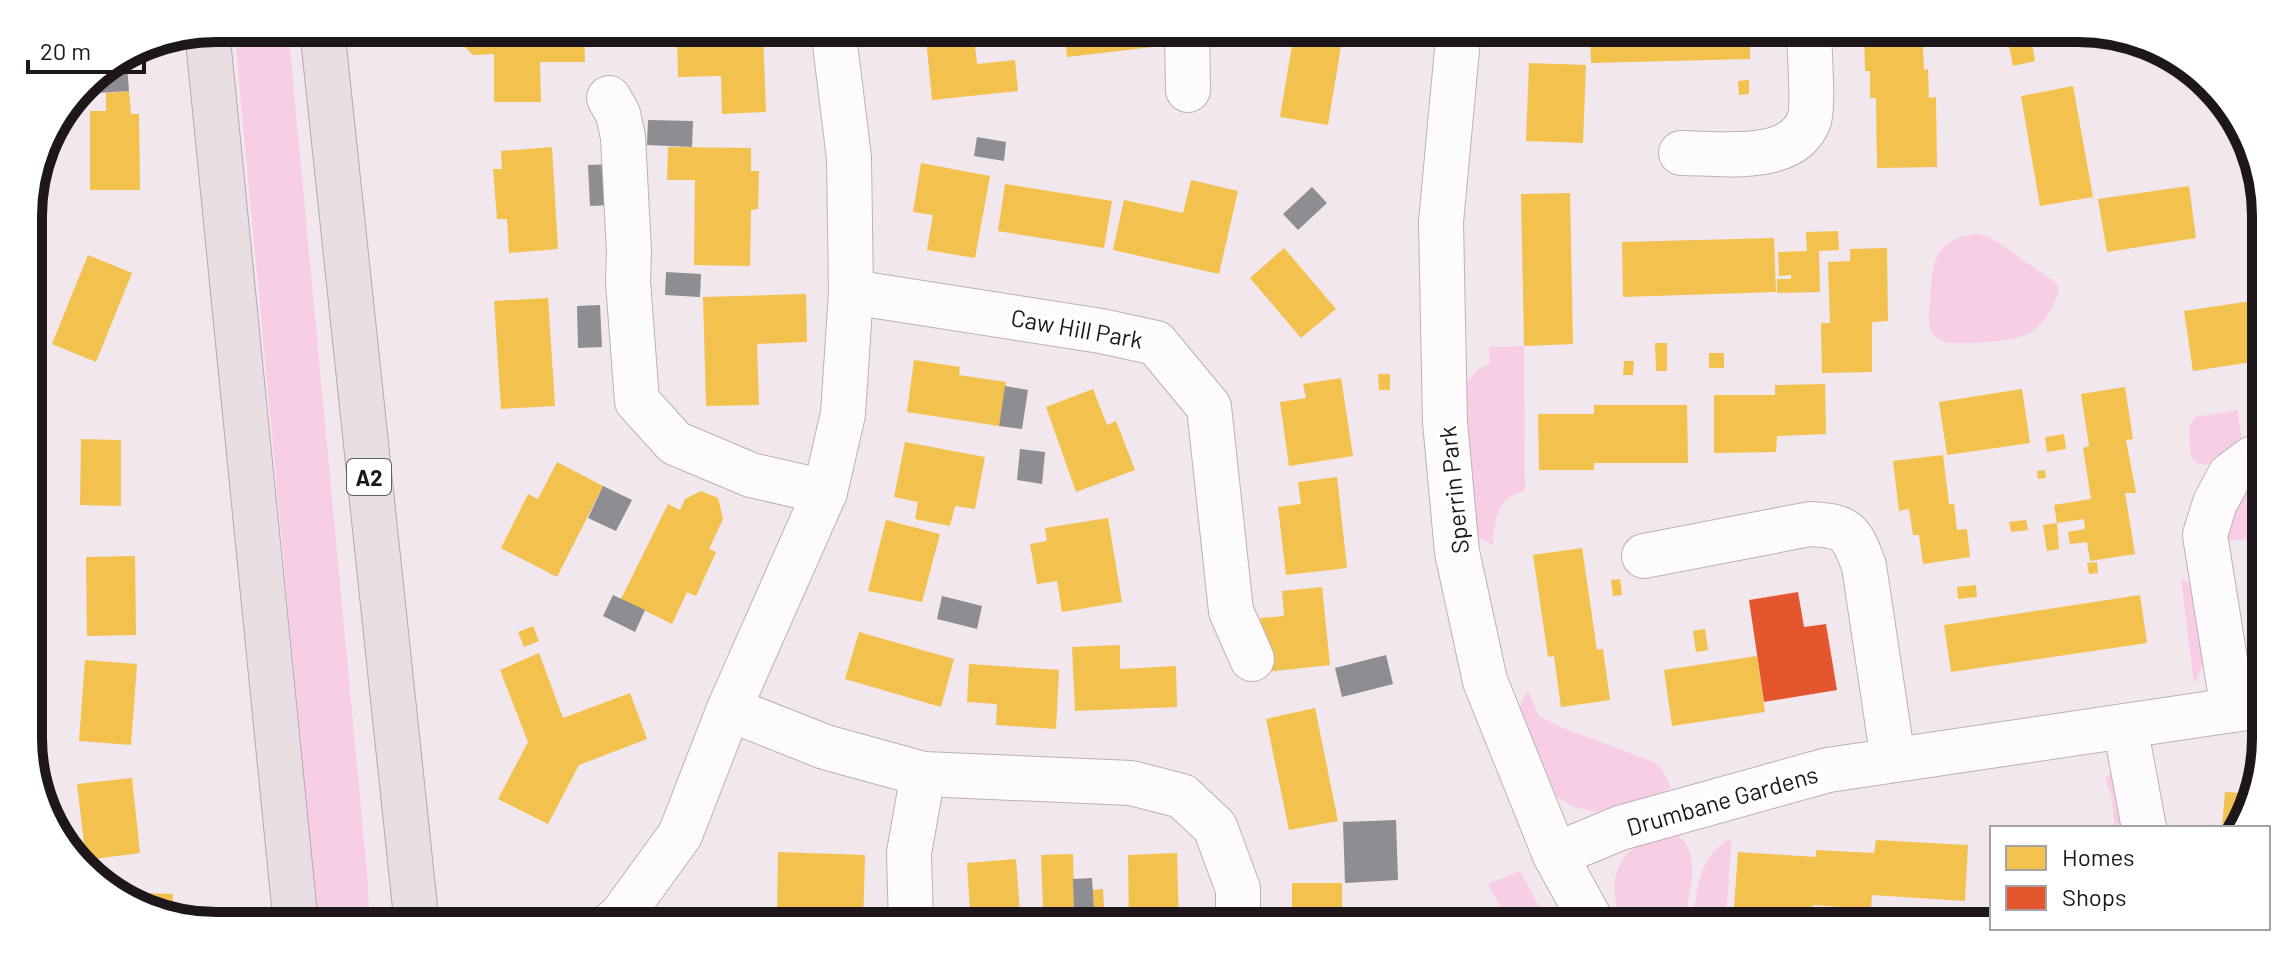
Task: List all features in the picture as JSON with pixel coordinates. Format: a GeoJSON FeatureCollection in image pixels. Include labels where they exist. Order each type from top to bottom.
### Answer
{"type":"FeatureCollection","features":[{"type":"Feature","properties":{"kind":"highway"},"geometry":{"type":"LineString","coordinates":[[208,42],[295,912]]}},
{"type":"Feature","properties":{"kind":"highway","name":"A2"},"geometry":{"type":"LineString","coordinates":[[323,42],[416,912]]}},
{"type":"Feature","properties":{"kind":"street"},"geometry":{"type":"LineString","coordinates":[[624,912],[680,835],[729,709],[825,492],[843,414],[851,292],[849,158],[835,42]]}},
{"type":"Feature","properties":{"kind":"street"},"geometry":{"type":"LineString","coordinates":[[1187,42],[1188,90]]}},
{"type":"Feature","properties":{"kind":"street","name":"Sperrin Park"},"geometry":{"type":"LineString","coordinates":[[1458,42],[1441,222],[1445,422],[1457,552],[1485,681],[1555,855],[1586,912]]}},
{"type":"Feature","properties":{"kind":"street"},"geometry":{"type":"LineString","coordinates":[[1681,153],[1772,153],[1797,140],[1810,119],[1809,42]]}},
{"type":"Feature","properties":{"kind":"street"},"geometry":{"type":"LineString","coordinates":[[609,98],[618,114],[623,137],[628,282],[637,401],[675,443],[751,475],[825,492]]}},
{"type":"Feature","properties":{"kind":"street","name":"Caw Hill Park"},"geometry":{"type":"LineString","coordinates":[[851,292],[1101,331],[1156,343],[1209,407],[1231,611],[1252,659]]}},
{"type":"Feature","properties":{"kind":"street","name":"Drumbane Gardens"},"geometry":{"type":"LineString","coordinates":[[1555,855],[1620,828],[1828,770],[2250,707],[2205,535],[2215,503],[2230,475],[2252,459]]}},
{"type":"Feature","properties":{"kind":"street"},"geometry":{"type":"LineString","coordinates":[[1644,556],[1810,524],[1836,525],[1854,539],[1864,566],[1893,760]]}},
{"type":"Feature","properties":{"kind":"street"},"geometry":{"type":"LineString","coordinates":[[729,709],[825,747],[923,774],[1131,783],[1182,796],[1215,827],[1238,889],[1238,912]]}},
{"type":"Feature","properties":{"kind":"street"},"geometry":{"type":"LineString","coordinates":[[2125,726],[2144,826]]}},
{"type":"Feature","properties":{"kind":"street"},"geometry":{"type":"LineString","coordinates":[[911,912],[909,853],[923,774]]}},
{"type":"Feature","properties":{"kind":"shaded area"},"geometry":{"type":"Polygon","coordinates":[[[235,42],[289,42],[369,912],[317,912],[235,42]]]}},
{"type":"Feature","properties":{"kind":"shaded area"},"geometry":{"type":"Polygon","coordinates":[[[1977,234],[1990,237],[2056,283],[2059,290],[2046,318],[2026,335],[1992,342],[1940,340],[1929,324],[1937,257],[1942,248],[1951,242],[1977,234]]]}},
{"type":"Feature","properties":{"kind":"shaded area"},"geometry":{"type":"Polygon","coordinates":[[[1524,346],[1525,491],[1508,498],[1503,504],[1494,527],[1493,545],[1477,536],[1465,385],[1479,369],[1490,364],[1489,347],[1524,346]]]}},
{"type":"Feature","properties":{"kind":"shaded area"},"geometry":{"type":"Polygon","coordinates":[[[2237,410],[2242,441],[2218,465],[2198,464],[2191,458],[2189,428],[2195,417],[2237,410]]]}},
{"type":"Feature","properties":{"kind":"shaded area"},"geometry":{"type":"Polygon","coordinates":[[[2252,484],[2252,538],[2223,542],[2232,501],[2252,484]]]}},
{"type":"Feature","properties":{"kind":"shaded area"},"geometry":{"type":"Polygon","coordinates":[[[2181,579],[2197,586],[2204,624],[2204,660],[2194,684],[2181,579]]]}},
{"type":"Feature","properties":{"kind":"shaded area"},"geometry":{"type":"Polygon","coordinates":[[[1528,690],[1539,716],[1654,762],[1663,770],[1671,788],[1627,805],[1595,812],[1574,807],[1553,795],[1516,713],[1528,690]]]}},
{"type":"Feature","properties":{"kind":"shaded area"},"geometry":{"type":"Polygon","coordinates":[[[2115,771],[2127,826],[2115,826],[2111,795],[2105,778],[2115,771]]]}},
{"type":"Feature","properties":{"kind":"shaded area"},"geometry":{"type":"Polygon","coordinates":[[[1671,831],[1682,839],[1688,849],[1692,874],[1685,912],[1618,912],[1615,891],[1618,869],[1623,859],[1644,841],[1671,831]]]}},
{"type":"Feature","properties":{"kind":"shaded area"},"geometry":{"type":"Polygon","coordinates":[[[1732,838],[1726,912],[1694,912],[1705,864],[1720,845],[1732,838]]]}},
{"type":"Feature","properties":{"kind":"shaded area"},"geometry":{"type":"Polygon","coordinates":[[[1520,871],[1542,912],[1503,912],[1488,884],[1520,871]]]}},
{"type":"Feature","properties":{"kind":"building: Homes"},"geometry":{"type":"Polygon","coordinates":[[[464,42],[584,42],[585,62],[540,62],[541,102],[494,102],[494,54],[473,55],[464,42]]]}},
{"type":"Feature","properties":{"kind":"building: Homes"},"geometry":{"type":"Polygon","coordinates":[[[677,42],[763,42],[766,112],[722,114],[721,76],[678,77],[677,42]]]}},
{"type":"Feature","properties":{"kind":"building: Homes"},"geometry":{"type":"Polygon","coordinates":[[[926,42],[975,42],[977,64],[1015,60],[1018,91],[932,100],[926,42]]]}},
{"type":"Feature","properties":{"kind":"building: Homes"},"geometry":{"type":"Polygon","coordinates":[[[1065,42],[1152,42],[1153,47],[1067,57],[1065,42]]]}},
{"type":"Feature","properties":{"kind":"building: Homes"},"geometry":{"type":"Polygon","coordinates":[[[1293,42],[1342,42],[1328,125],[1280,117],[1293,42]]]}},
{"type":"Feature","properties":{"kind":"building: Homes"},"geometry":{"type":"Polygon","coordinates":[[[1590,42],[1750,42],[1750,59],[1591,63],[1590,42]]]}},
{"type":"Feature","properties":{"kind":"building: Homes"},"geometry":{"type":"Polygon","coordinates":[[[1864,42],[1923,42],[1929,98],[1936,97],[1937,167],[1877,168],[1876,98],[1870,98],[1870,71],[1865,71],[1864,42]]]}},
{"type":"Feature","properties":{"kind":"building: Homes"},"geometry":{"type":"Polygon","coordinates":[[[2032,43],[2035,61],[2013,66],[2009,47],[2032,43]]]}},
{"type":"Feature","properties":{"kind":"building: Homes"},"geometry":{"type":"Polygon","coordinates":[[[1529,63],[1586,65],[1583,143],[1526,141],[1529,63]]]}},
{"type":"Feature","properties":{"kind":"building: Homes"},"geometry":{"type":"Polygon","coordinates":[[[1749,80],[1749,94],[1739,95],[1738,81],[1749,80]]]}},
{"type":"Feature","properties":{"kind":"building: Homes"},"geometry":{"type":"Polygon","coordinates":[[[2073,86],[2093,197],[2040,206],[2021,96],[2073,86]]]}},
{"type":"Feature","properties":{"kind":"building: Homes"},"geometry":{"type":"Polygon","coordinates":[[[129,91],[131,114],[139,114],[140,190],[90,190],[90,111],[106,111],[106,93],[129,91]]]}},
{"type":"Feature","properties":{"kind":"building: Homes"},"geometry":{"type":"Polygon","coordinates":[[[552,147],[558,249],[509,253],[507,219],[497,219],[493,169],[502,169],[501,151],[552,147]]]}},
{"type":"Feature","properties":{"kind":"building: Homes"},"geometry":{"type":"Polygon","coordinates":[[[668,147],[751,148],[751,171],[759,171],[758,209],[751,210],[750,266],[694,265],[695,180],[667,180],[668,147]]]}},
{"type":"Feature","properties":{"kind":"building: Homes"},"geometry":{"type":"Polygon","coordinates":[[[921,163],[990,176],[975,258],[927,250],[933,215],[913,212],[921,163]]]}},
{"type":"Feature","properties":{"kind":"building: Homes"},"geometry":{"type":"Polygon","coordinates":[[[1191,180],[1238,191],[1219,274],[1113,250],[1124,200],[1183,213],[1191,180]]]}},
{"type":"Feature","properties":{"kind":"building: Homes"},"geometry":{"type":"Polygon","coordinates":[[[1005,184],[1112,201],[1104,248],[998,231],[1005,184]]]}},
{"type":"Feature","properties":{"kind":"building: Homes"},"geometry":{"type":"Polygon","coordinates":[[[2189,186],[2196,238],[2107,252],[2098,199],[2189,186]]]}},
{"type":"Feature","properties":{"kind":"building: Homes"},"geometry":{"type":"Polygon","coordinates":[[[1570,193],[1573,344],[1524,346],[1521,194],[1570,193]]]}},
{"type":"Feature","properties":{"kind":"building: Homes"},"geometry":{"type":"Polygon","coordinates":[[[1838,231],[1839,250],[1819,251],[1820,292],[1777,293],[1777,279],[1791,279],[1791,275],[1779,276],[1778,252],[1807,251],[1806,232],[1838,231]]]}},
{"type":"Feature","properties":{"kind":"building: Homes"},"geometry":{"type":"Polygon","coordinates":[[[1774,238],[1776,292],[1623,297],[1622,242],[1774,238]]]}},
{"type":"Feature","properties":{"kind":"building: Homes"},"geometry":{"type":"Polygon","coordinates":[[[1284,248],[1336,309],[1301,338],[1250,278],[1284,248]]]}},
{"type":"Feature","properties":{"kind":"building: Homes"},"geometry":{"type":"Polygon","coordinates":[[[1887,248],[1888,321],[1872,322],[1872,372],[1822,373],[1821,323],[1830,323],[1828,262],[1850,261],[1850,249],[1887,248]]]}},
{"type":"Feature","properties":{"kind":"building: Homes"},"geometry":{"type":"Polygon","coordinates":[[[88,255],[132,273],[96,362],[52,344],[88,255]]]}},
{"type":"Feature","properties":{"kind":"building: Homes"},"geometry":{"type":"Polygon","coordinates":[[[806,294],[807,342],[757,344],[759,405],[706,406],[703,297],[806,294]]]}},
{"type":"Feature","properties":{"kind":"building: Homes"},"geometry":{"type":"Polygon","coordinates":[[[548,298],[555,406],[501,409],[494,301],[548,298]]]}},
{"type":"Feature","properties":{"kind":"building: Homes"},"geometry":{"type":"Polygon","coordinates":[[[2252,301],[2252,362],[2193,371],[2184,311],[2252,301]]]}},
{"type":"Feature","properties":{"kind":"building: Homes"},"geometry":{"type":"Polygon","coordinates":[[[1655,343],[1667,343],[1667,371],[1656,371],[1655,343]]]}},
{"type":"Feature","properties":{"kind":"building: Homes"},"geometry":{"type":"Polygon","coordinates":[[[1709,353],[1724,353],[1724,368],[1709,368],[1709,353]]]}},
{"type":"Feature","properties":{"kind":"building: Homes"},"geometry":{"type":"Polygon","coordinates":[[[914,360],[960,367],[959,375],[1006,382],[999,426],[907,412],[914,360]]]}},
{"type":"Feature","properties":{"kind":"building: Homes"},"geometry":{"type":"Polygon","coordinates":[[[1624,361],[1634,361],[1633,375],[1623,375],[1624,361]]]}},
{"type":"Feature","properties":{"kind":"building: Homes"},"geometry":{"type":"Polygon","coordinates":[[[1378,374],[1390,374],[1390,390],[1379,390],[1378,374]]]}},
{"type":"Feature","properties":{"kind":"building: Homes"},"geometry":{"type":"Polygon","coordinates":[[[1341,378],[1353,456],[1289,466],[1280,402],[1306,398],[1303,384],[1341,378]]]}},
{"type":"Feature","properties":{"kind":"building: Homes"},"geometry":{"type":"Polygon","coordinates":[[[1825,384],[1826,434],[1777,436],[1776,452],[1714,453],[1714,395],[1775,395],[1775,385],[1825,384]]]}},
{"type":"Feature","properties":{"kind":"building: Homes"},"geometry":{"type":"Polygon","coordinates":[[[2125,387],[2133,439],[2126,440],[2136,493],[2125,493],[2135,554],[2090,561],[2087,542],[2070,544],[2068,532],[2085,529],[2084,519],[2057,523],[2054,505],[2091,499],[2083,448],[2089,446],[2081,394],[2125,387]]]}},
{"type":"Feature","properties":{"kind":"building: Homes"},"geometry":{"type":"Polygon","coordinates":[[[1093,389],[1107,425],[1116,421],[1135,470],[1076,492],[1046,407],[1093,389]]]}},
{"type":"Feature","properties":{"kind":"building: Homes"},"geometry":{"type":"Polygon","coordinates":[[[2022,389],[2030,443],[1947,455],[1939,402],[2022,389]]]}},
{"type":"Feature","properties":{"kind":"building: Homes"},"geometry":{"type":"Polygon","coordinates":[[[1594,405],[1687,405],[1688,463],[1594,463],[1594,470],[1539,470],[1538,414],[1594,414],[1594,405]]]}},
{"type":"Feature","properties":{"kind":"building: Homes"},"geometry":{"type":"Polygon","coordinates":[[[2064,434],[2066,449],[2047,452],[2045,437],[2064,434]]]}},
{"type":"Feature","properties":{"kind":"building: Homes"},"geometry":{"type":"Polygon","coordinates":[[[81,439],[121,440],[121,506],[80,505],[81,439]]]}},
{"type":"Feature","properties":{"kind":"building: Homes"},"geometry":{"type":"Polygon","coordinates":[[[905,442],[985,457],[975,509],[955,506],[950,526],[915,519],[918,502],[894,497],[905,442]]]}},
{"type":"Feature","properties":{"kind":"building: Homes"},"geometry":{"type":"Polygon","coordinates":[[[1943,455],[1949,504],[1954,504],[1957,530],[1967,529],[1970,557],[1923,564],[1919,535],[1913,535],[1909,509],[1899,511],[1893,461],[1943,455]]]}},
{"type":"Feature","properties":{"kind":"building: Homes"},"geometry":{"type":"Polygon","coordinates":[[[557,462],[603,486],[557,577],[501,548],[528,494],[538,499],[557,462]]]}},
{"type":"Feature","properties":{"kind":"building: Homes"},"geometry":{"type":"Polygon","coordinates":[[[2045,470],[2046,478],[2038,479],[2037,471],[2045,470]]]}},
{"type":"Feature","properties":{"kind":"building: Homes"},"geometry":{"type":"Polygon","coordinates":[[[1337,477],[1347,568],[1286,575],[1278,507],[1301,504],[1298,482],[1337,477]]]}},
{"type":"Feature","properties":{"kind":"building: Homes"},"geometry":{"type":"Polygon","coordinates":[[[701,491],[718,498],[723,519],[709,549],[716,552],[696,596],[687,592],[672,624],[621,599],[668,504],[680,510],[685,499],[701,491]]]}},
{"type":"Feature","properties":{"kind":"building: Homes"},"geometry":{"type":"Polygon","coordinates":[[[1108,518],[1122,602],[1062,612],[1057,581],[1037,584],[1030,544],[1047,541],[1045,528],[1108,518]]]}},
{"type":"Feature","properties":{"kind":"building: Homes"},"geometry":{"type":"Polygon","coordinates":[[[886,520],[940,534],[922,602],[868,591],[886,520]]]}},
{"type":"Feature","properties":{"kind":"building: Homes"},"geometry":{"type":"Polygon","coordinates":[[[2026,520],[2028,530],[2011,532],[2009,522],[2026,520]]]}},
{"type":"Feature","properties":{"kind":"building: Homes"},"geometry":{"type":"Polygon","coordinates":[[[2057,523],[2059,549],[2047,551],[2043,525],[2057,523]]]}},
{"type":"Feature","properties":{"kind":"building: Homes"},"geometry":{"type":"Polygon","coordinates":[[[1582,548],[1597,650],[1603,649],[1610,700],[1561,707],[1554,656],[1548,657],[1533,555],[1582,548]]]}},
{"type":"Feature","properties":{"kind":"building: Homes"},"geometry":{"type":"Polygon","coordinates":[[[135,556],[136,635],[87,636],[86,557],[135,556]]]}},
{"type":"Feature","properties":{"kind":"building: Homes"},"geometry":{"type":"Polygon","coordinates":[[[2097,562],[2098,573],[2089,574],[2087,563],[2097,562]]]}},
{"type":"Feature","properties":{"kind":"building: Homes"},"geometry":{"type":"Polygon","coordinates":[[[1620,579],[1622,595],[1613,596],[1611,580],[1620,579]]]}},
{"type":"Feature","properties":{"kind":"building: Homes"},"geometry":{"type":"Polygon","coordinates":[[[1976,585],[1977,597],[1958,599],[1957,587],[1976,585]]]}},
{"type":"Feature","properties":{"kind":"building: Homes"},"geometry":{"type":"Polygon","coordinates":[[[1322,587],[1330,665],[1265,672],[1260,618],[1284,616],[1282,591],[1322,587]]]}},
{"type":"Feature","properties":{"kind":"building: Homes"},"geometry":{"type":"Polygon","coordinates":[[[2140,595],[2147,643],[1951,672],[1944,625],[2140,595]]]}},
{"type":"Feature","properties":{"kind":"building: Homes"},"geometry":{"type":"Polygon","coordinates":[[[533,626],[539,641],[524,647],[518,632],[533,626]]]}},
{"type":"Feature","properties":{"kind":"building: Homes"},"geometry":{"type":"Polygon","coordinates":[[[1705,629],[1708,650],[1696,652],[1693,631],[1705,629]]]}},
{"type":"Feature","properties":{"kind":"building: Homes"},"geometry":{"type":"Polygon","coordinates":[[[859,632],[954,659],[941,707],[845,679],[859,632]]]}},
{"type":"Feature","properties":{"kind":"building: Homes"},"geometry":{"type":"Polygon","coordinates":[[[1120,645],[1120,669],[1176,666],[1177,707],[1075,711],[1072,647],[1120,645]]]}},
{"type":"Feature","properties":{"kind":"building: Homes"},"geometry":{"type":"Polygon","coordinates":[[[539,653],[563,718],[630,693],[647,739],[579,765],[548,824],[498,799],[528,742],[500,670],[539,653]]]}},
{"type":"Feature","properties":{"kind":"building: Homes"},"geometry":{"type":"Polygon","coordinates":[[[1757,656],[1765,712],[1672,726],[1664,670],[1757,656]]]}},
{"type":"Feature","properties":{"kind":"building: Homes"},"geometry":{"type":"Polygon","coordinates":[[[85,660],[137,664],[131,745],[79,741],[85,660]]]}},
{"type":"Feature","properties":{"kind":"building: Homes"},"geometry":{"type":"Polygon","coordinates":[[[969,664],[1059,670],[1056,729],[996,725],[997,704],[967,702],[969,664]]]}},
{"type":"Feature","properties":{"kind":"building: Homes"},"geometry":{"type":"Polygon","coordinates":[[[1315,708],[1338,821],[1289,830],[1266,719],[1315,708]]]}},
{"type":"Feature","properties":{"kind":"building: Homes"},"geometry":{"type":"Polygon","coordinates":[[[132,778],[140,853],[91,859],[85,853],[77,784],[132,778]]]}},
{"type":"Feature","properties":{"kind":"building: Homes"},"geometry":{"type":"Polygon","coordinates":[[[2225,792],[2243,793],[2229,825],[2222,826],[2225,792]]]}},
{"type":"Feature","properties":{"kind":"building: Homes"},"geometry":{"type":"Polygon","coordinates":[[[1876,840],[1968,845],[1965,901],[1872,895],[1871,909],[1813,905],[1812,912],[1734,908],[1738,852],[1816,857],[1816,850],[1874,853],[1876,840]]]}},
{"type":"Feature","properties":{"kind":"building: Homes"},"geometry":{"type":"Polygon","coordinates":[[[778,852],[865,855],[863,912],[777,912],[778,852]]]}},
{"type":"Feature","properties":{"kind":"building: Homes"},"geometry":{"type":"Polygon","coordinates":[[[1177,853],[1179,912],[1129,912],[1128,855],[1177,853]]]}},
{"type":"Feature","properties":{"kind":"building: Homes"},"geometry":{"type":"Polygon","coordinates":[[[1073,854],[1074,908],[1043,909],[1041,855],[1073,854]]]}},
{"type":"Feature","properties":{"kind":"building: Homes"},"geometry":{"type":"Polygon","coordinates":[[[1016,859],[1020,912],[970,912],[967,863],[1016,859]]]}},
{"type":"Feature","properties":{"kind":"building: Homes"},"geometry":{"type":"Polygon","coordinates":[[[1292,883],[1342,883],[1342,912],[1292,912],[1292,883]]]}},
{"type":"Feature","properties":{"kind":"building: Homes"},"geometry":{"type":"Polygon","coordinates":[[[1103,889],[1104,907],[1094,908],[1093,890],[1103,889]]]}},
{"type":"Feature","properties":{"kind":"building: Homes"},"geometry":{"type":"Polygon","coordinates":[[[137,893],[173,894],[172,906],[137,893]]]}},
{"type":"Feature","properties":{"kind":"building: Shops"},"geometry":{"type":"Polygon","coordinates":[[[1798,592],[1804,627],[1826,624],[1837,690],[1764,702],[1749,600],[1798,592]]]}},
{"type":"Feature","properties":{"kind":"building: Industry"},"geometry":{"type":"Polygon","coordinates":[[[127,66],[129,91],[97,93],[101,85],[127,66]]]}},
{"type":"Feature","properties":{"kind":"building: Industry"},"geometry":{"type":"Polygon","coordinates":[[[648,120],[693,121],[692,147],[647,145],[648,120]]]}},
{"type":"Feature","properties":{"kind":"building: Industry"},"geometry":{"type":"Polygon","coordinates":[[[977,137],[1006,142],[1004,161],[974,156],[977,137]]]}},
{"type":"Feature","properties":{"kind":"building: Industry"},"geometry":{"type":"Polygon","coordinates":[[[612,164],[614,205],[590,206],[588,165],[612,164]]]}},
{"type":"Feature","properties":{"kind":"building: Industry"},"geometry":{"type":"Polygon","coordinates":[[[1312,187],[1327,203],[1298,230],[1283,214],[1312,187]]]}},
{"type":"Feature","properties":{"kind":"building: Industry"},"geometry":{"type":"Polygon","coordinates":[[[666,272],[701,274],[700,297],[665,295],[666,272]]]}},
{"type":"Feature","properties":{"kind":"building: Industry"},"geometry":{"type":"Polygon","coordinates":[[[600,305],[602,347],[578,348],[577,306],[600,305]]]}},
{"type":"Feature","properties":{"kind":"building: Industry"},"geometry":{"type":"Polygon","coordinates":[[[1005,386],[1028,390],[1022,429],[999,426],[1005,386]]]}},
{"type":"Feature","properties":{"kind":"building: Industry"},"geometry":{"type":"Polygon","coordinates":[[[1020,449],[1045,452],[1042,484],[1017,480],[1020,449]]]}},
{"type":"Feature","properties":{"kind":"building: Industry"},"geometry":{"type":"Polygon","coordinates":[[[603,486],[632,500],[616,531],[588,518],[603,486]]]}},
{"type":"Feature","properties":{"kind":"building: Industry"},"geometry":{"type":"Polygon","coordinates":[[[613,595],[645,610],[635,632],[603,616],[613,595]]]}},
{"type":"Feature","properties":{"kind":"building: Industry"},"geometry":{"type":"Polygon","coordinates":[[[942,596],[982,606],[977,629],[937,619],[942,596]]]}},
{"type":"Feature","properties":{"kind":"building: Industry"},"geometry":{"type":"Polygon","coordinates":[[[1386,655],[1393,684],[1342,697],[1335,668],[1386,655]]]}},
{"type":"Feature","properties":{"kind":"building: Industry"},"geometry":{"type":"Polygon","coordinates":[[[1396,820],[1398,880],[1345,883],[1343,822],[1396,820]]]}},
{"type":"Feature","properties":{"kind":"building: Industry"},"geometry":{"type":"Polygon","coordinates":[[[1092,878],[1094,908],[1074,908],[1073,879],[1092,878]]]}}]}
